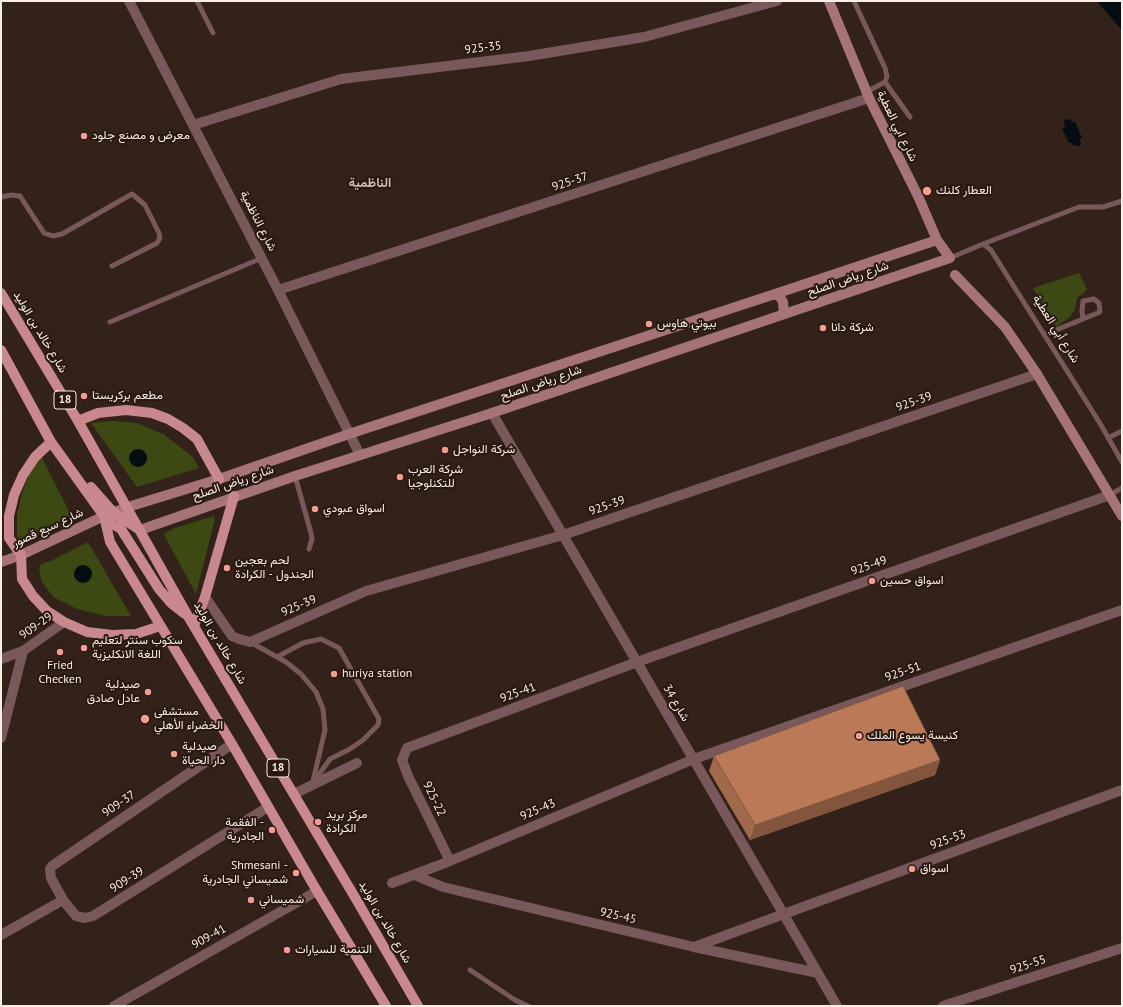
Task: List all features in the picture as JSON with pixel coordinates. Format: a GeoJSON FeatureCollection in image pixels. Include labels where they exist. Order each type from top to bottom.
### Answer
{"type":"FeatureCollection","features":[{"type":"Feature","properties":{"kind":"main road","name":"شارع خالد بن الوليد"},"geometry":{"type":"LineString","coordinates":[[1,293],[78,421],[192,622],[418,1006]]}},
{"type":"Feature","properties":{"kind":"main road","name":"18"},"geometry":{"type":"LineString","coordinates":[[1,350],[51,442],[104,516],[110,542],[122,563],[232,744],[317,891],[386,1006]]}},
{"type":"Feature","properties":{"kind":"main road"},"geometry":{"type":"LineString","coordinates":[[78,421],[98,413],[126,410],[152,413],[168,419],[197,439],[219,479]]}},
{"type":"Feature","properties":{"kind":"main road"},"geometry":{"type":"LineString","coordinates":[[140,530],[114,513],[94,490],[67,453],[51,442],[35,457],[22,475],[14,495],[9,516],[9,538],[21,555],[22,579],[33,596],[47,610],[64,622],[87,632],[112,635],[136,634],[160,626]]}},
{"type":"Feature","properties":{"kind":"main road"},"geometry":{"type":"LineString","coordinates":[[104,516],[112,524],[121,529],[159,589],[171,603],[192,622],[205,597],[234,496]]}},
{"type":"Feature","properties":{"kind":"main road"},"geometry":{"type":"LineString","coordinates":[[122,563],[121,554],[123,550],[128,548],[135,552]]}},
{"type":"Feature","properties":{"kind":"street","name":"شارع الناظمية"},"geometry":{"type":"LineString","coordinates":[[129,1],[262,258],[360,455]]}},
{"type":"Feature","properties":{"kind":"street","name":"925-35"},"geometry":{"type":"LineString","coordinates":[[193,125],[341,79],[529,56],[644,37],[777,1]]}},
{"type":"Feature","properties":{"kind":"street","name":"شارع ابي العطية"},"geometry":{"type":"LineString","coordinates":[[829,1],[868,95],[918,196],[937,240],[950,258]]}},
{"type":"Feature","properties":{"kind":"street","name":"925-37"},"geometry":{"type":"LineString","coordinates":[[278,290],[868,95]]}},
{"type":"Feature","properties":{"kind":"street","name":"شارع رياض الصلح"},"geometry":{"type":"LineString","coordinates":[[114,513],[128,507],[219,479],[349,434],[937,240]]}},
{"type":"Feature","properties":{"kind":"street","name":"شارع رياض الصلح"},"geometry":{"type":"LineString","coordinates":[[140,530],[234,496],[492,413],[950,258]]}},
{"type":"Feature","properties":{"kind":"street"},"geometry":{"type":"LineString","coordinates":[[956,275],[1005,327],[1037,374],[1122,516]]}},
{"type":"Feature","properties":{"kind":"street"},"geometry":{"type":"LineString","coordinates":[[775,294],[781,298],[783,302],[784,314]]}},
{"type":"Feature","properties":{"kind":"street","name":"925-39"},"geometry":{"type":"LineString","coordinates":[[250,642],[366,591],[563,535],[1037,374]]}},
{"type":"Feature","properties":{"kind":"street","name":"شارع 34"},"geometry":{"type":"LineString","coordinates":[[492,413],[837,1006]]}},
{"type":"Feature","properties":{"kind":"street","name":"925-49"},"geometry":{"type":"LineString","coordinates":[[637,662],[1110,495]]}},
{"type":"Feature","properties":{"kind":"street","name":"شارع سبع قصور"},"geometry":{"type":"LineString","coordinates":[[1,562],[21,555],[104,516],[114,513]]}},
{"type":"Feature","properties":{"kind":"street"},"geometry":{"type":"LineString","coordinates":[[205,597],[232,636],[250,642]]}},
{"type":"Feature","properties":{"kind":"street","name":"925-51"},"geometry":{"type":"LineString","coordinates":[[694,759],[1122,610]]}},
{"type":"Feature","properties":{"kind":"street","name":"909-29"},"geometry":{"type":"LineString","coordinates":[[1,660],[23,651],[64,622]]}},
{"type":"Feature","properties":{"kind":"street"},"geometry":{"type":"LineString","coordinates":[[1,738],[23,651]]}},
{"type":"Feature","properties":{"kind":"street","name":"925-41"},"geometry":{"type":"LineString","coordinates":[[407,748],[637,662]]}},
{"type":"Feature","properties":{"kind":"street","name":"909-37"},"geometry":{"type":"LineString","coordinates":[[63,900],[51,878],[50,869],[52,866],[232,744]]}},
{"type":"Feature","properties":{"kind":"street","name":"925-22"},"geometry":{"type":"LineString","coordinates":[[407,748],[402,760],[408,776],[450,861]]}},
{"type":"Feature","properties":{"kind":"street","name":"925-43"},"geometry":{"type":"LineString","coordinates":[[392,883],[450,861],[694,759]]}},
{"type":"Feature","properties":{"kind":"street"},"geometry":{"type":"LineString","coordinates":[[294,794],[357,763]]}},
{"type":"Feature","properties":{"kind":"street","name":"925-53"},"geometry":{"type":"LineString","coordinates":[[694,947],[1122,790]]}},
{"type":"Feature","properties":{"kind":"street","name":"909-39"},"geometry":{"type":"LineString","coordinates":[[63,900],[76,916],[86,918],[93,916],[268,807]]}},
{"type":"Feature","properties":{"kind":"street","name":"925-45"},"geometry":{"type":"LineString","coordinates":[[414,875],[443,887],[694,947],[818,973]]}},
{"type":"Feature","properties":{"kind":"street","name":"909-41"},"geometry":{"type":"LineString","coordinates":[[114,1006],[317,891]]}},
{"type":"Feature","properties":{"kind":"street"},"geometry":{"type":"LineString","coordinates":[[1,935],[63,900]]}},
{"type":"Feature","properties":{"kind":"street","name":"925-55"},"geometry":{"type":"LineString","coordinates":[[943,1006],[1122,948]]}},
{"type":"Feature","properties":{"kind":"lane"},"geometry":{"type":"LineString","coordinates":[[197,1],[213,33]]}},
{"type":"Feature","properties":{"kind":"lane"},"geometry":{"type":"LineString","coordinates":[[854,1],[885,68],[887,76],[885,82],[868,95]]}},
{"type":"Feature","properties":{"kind":"lane"},"geometry":{"type":"LineString","coordinates":[[885,82],[910,117]]}},
{"type":"Feature","properties":{"kind":"lane"},"geometry":{"type":"LineString","coordinates":[[1,197],[11,195],[20,196],[44,234],[53,236],[62,234],[132,194],[144,205],[160,233],[160,238],[157,243],[112,266]]}},
{"type":"Feature","properties":{"kind":"lane"},"geometry":{"type":"LineString","coordinates":[[950,258],[1079,207],[1103,207],[1122,201]]}},
{"type":"Feature","properties":{"kind":"lane","name":"شارع أبي العطية"},"geometry":{"type":"LineString","coordinates":[[983,244],[991,250],[1122,462]]}},
{"type":"Feature","properties":{"kind":"lane"},"geometry":{"type":"LineString","coordinates":[[110,322],[262,258]]}},
{"type":"Feature","properties":{"kind":"lane"},"geometry":{"type":"LineString","coordinates":[[1044,335],[1083,319],[1100,312],[1099,303],[1094,299],[1084,301],[1082,311],[1083,319]]}},
{"type":"Feature","properties":{"kind":"lane"},"geometry":{"type":"LineString","coordinates":[[1108,438],[1122,431]]}},
{"type":"Feature","properties":{"kind":"lane"},"geometry":{"type":"LineString","coordinates":[[295,476],[312,539],[309,549]]}},
{"type":"Feature","properties":{"kind":"lane"},"geometry":{"type":"LineString","coordinates":[[1110,495],[1122,488]]}},
{"type":"Feature","properties":{"kind":"lane"},"geometry":{"type":"LineString","coordinates":[[277,657],[303,643],[321,639],[339,648],[379,719],[378,725],[363,740],[350,749],[330,759],[312,784]]}},
{"type":"Feature","properties":{"kind":"lane"},"geometry":{"type":"LineString","coordinates":[[250,642],[277,657],[302,674],[316,692],[323,709],[325,730],[312,784]]}},
{"type":"Feature","properties":{"kind":"lane"},"geometry":{"type":"LineString","coordinates":[[470,970],[515,1000],[528,1006]]}},
{"type":"Feature","properties":{"kind":"green space"},"geometry":{"type":"Polygon","coordinates":[[[1079,273],[1087,289],[1077,298],[1075,309],[1070,317],[1056,327],[1033,288],[1079,273]]]}},
{"type":"Feature","properties":{"kind":"green space"},"geometry":{"type":"Polygon","coordinates":[[[112,421],[137,423],[163,434],[193,457],[199,468],[137,487],[91,423],[112,421]]]}},
{"type":"Feature","properties":{"kind":"green space"},"geometry":{"type":"Polygon","coordinates":[[[41,456],[71,515],[28,540],[20,543],[17,536],[17,516],[21,496],[31,469],[41,456]]]}},
{"type":"Feature","properties":{"kind":"green space"},"geometry":{"type":"Polygon","coordinates":[[[214,516],[215,519],[196,594],[164,535],[175,528],[214,516]]]}},
{"type":"Feature","properties":{"kind":"green space"},"geometry":{"type":"Polygon","coordinates":[[[88,542],[131,616],[106,616],[77,609],[53,597],[41,580],[39,568],[41,564],[51,561],[88,542]]]}},
{"type":"Feature","properties":{"kind":"shaded area"},"geometry":{"type":"Polygon","coordinates":[[[1097,1],[1122,1],[1122,31],[1119,27],[1097,1]]]}},
{"type":"Feature","properties":{"kind":"shaded area"},"geometry":{"type":"Polygon","coordinates":[[[1066,119],[1075,122],[1082,138],[1079,139],[1081,144],[1079,146],[1069,143],[1062,128],[1065,127],[1064,121],[1066,119]]]}},
{"type":"Feature","properties":{"kind":"shaded area"},"geometry":{"type":"Polygon","coordinates":[[[138,449],[144,452],[147,458],[144,464],[138,467],[132,464],[129,458],[132,452],[138,449]]]}},
{"type":"Feature","properties":{"kind":"shaded area"},"geometry":{"type":"Polygon","coordinates":[[[83,565],[89,568],[92,574],[89,580],[83,583],[77,580],[74,574],[77,568],[83,565]]]}},
{"type":"Feature","properties":{"kind":"building","name":"كنيسة يسوع الملك"},"geometry":{"type":"Polygon","coordinates":[[[903,686],[940,760],[755,825],[714,756],[903,686]]]}},
{"type":"Feature","properties":{"kind":"place","name":"معرض و مصنع جلود"},"geometry":{"type":"Point","coordinates":[84,136]}},
{"type":"Feature","properties":{"kind":"place","name":"العطار كلنك"},"geometry":{"type":"Point","coordinates":[927,191]}},
{"type":"Feature","properties":{"kind":"place","name":"بيوتي هاوس"},"geometry":{"type":"Point","coordinates":[649,324]}},
{"type":"Feature","properties":{"kind":"place","name":"شركة دانا"},"geometry":{"type":"Point","coordinates":[823,328]}},
{"type":"Feature","properties":{"kind":"place","name":"مطعم بركريستا"},"geometry":{"type":"Point","coordinates":[84,396]}},
{"type":"Feature","properties":{"kind":"place","name":"شركة النواجل"},"geometry":{"type":"Point","coordinates":[445,450]}},
{"type":"Feature","properties":{"kind":"place","name":"شركة العرب للتكنلوجيا"},"geometry":{"type":"Point","coordinates":[400,477]}},
{"type":"Feature","properties":{"kind":"place","name":"اسواق عبودي"},"geometry":{"type":"Point","coordinates":[315,509]}},
{"type":"Feature","properties":{"kind":"place","name":"لحم بعجين الجندول - الكرادة"},"geometry":{"type":"Point","coordinates":[227,568]}},
{"type":"Feature","properties":{"kind":"place","name":"اسواق حسين"},"geometry":{"type":"Point","coordinates":[872,581]}},
{"type":"Feature","properties":{"kind":"place","name":"سكوب سنتر لتعليم اللغة الانكليزية"},"geometry":{"type":"Point","coordinates":[84,648]}},
{"type":"Feature","properties":{"kind":"place","name":"Fried Checken"},"geometry":{"type":"Point","coordinates":[60,652]}},
{"type":"Feature","properties":{"kind":"place","name":"huriya station"},"geometry":{"type":"Point","coordinates":[334,674]}},
{"type":"Feature","properties":{"kind":"place","name":"صيدلية عادل صادق"},"geometry":{"type":"Point","coordinates":[148,692]}},
{"type":"Feature","properties":{"kind":"place","name":"مستشفى الخضراء الأهلي"},"geometry":{"type":"Point","coordinates":[145,719]}},
{"type":"Feature","properties":{"kind":"place","name":"كنيسة يسوع الملك"},"geometry":{"type":"Point","coordinates":[859,736]}},
{"type":"Feature","properties":{"kind":"place","name":"صيدلية دار الحياة"},"geometry":{"type":"Point","coordinates":[174,754]}},
{"type":"Feature","properties":{"kind":"place","name":"مركز بريد الكرادة"},"geometry":{"type":"Point","coordinates":[318,822]}},
{"type":"Feature","properties":{"kind":"place","name":"الفقمة - الجادرية"},"geometry":{"type":"Point","coordinates":[272,830]}},
{"type":"Feature","properties":{"kind":"place","name":"اسواق"},"geometry":{"type":"Point","coordinates":[912,869]}},
{"type":"Feature","properties":{"kind":"place","name":"Shmesani - شميساني الجادرية"},"geometry":{"type":"Point","coordinates":[296,873]}},
{"type":"Feature","properties":{"kind":"place","name":"شميساني"},"geometry":{"type":"Point","coordinates":[251,900]}},
{"type":"Feature","properties":{"kind":"place","name":"التنمية للسيارات"},"geometry":{"type":"Point","coordinates":[287,950]}},
{"type":"Feature","properties":{"kind":"district","name":"الناظمية"},"geometry":{"type":"Point","coordinates":[370,183]}}]}
